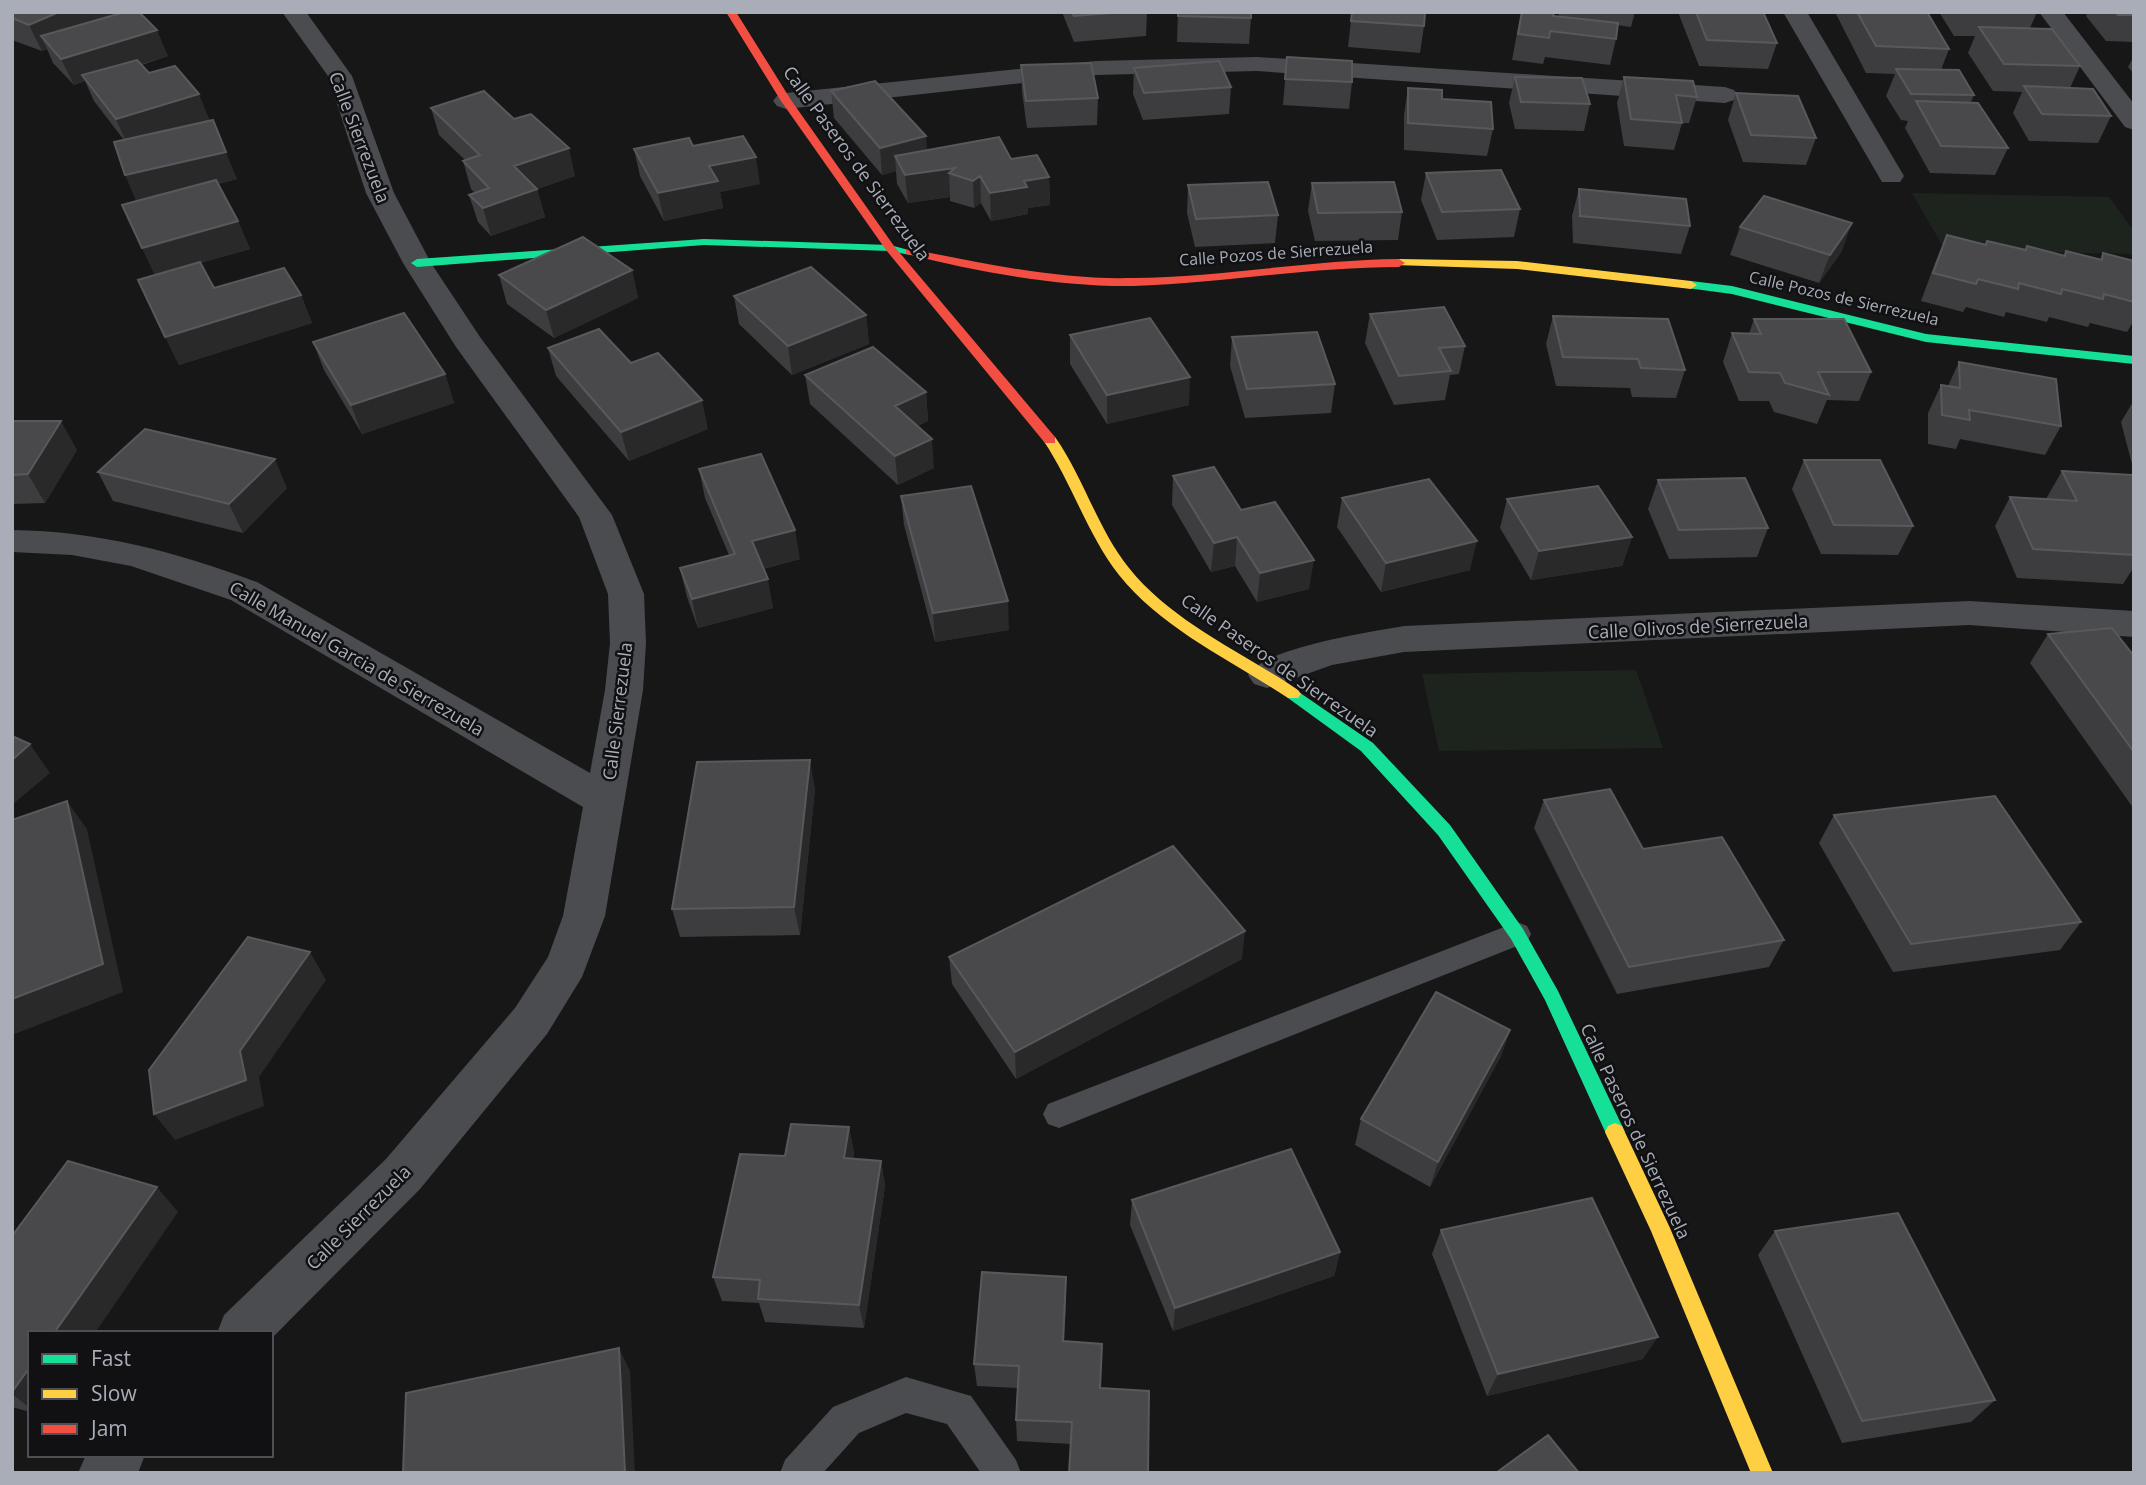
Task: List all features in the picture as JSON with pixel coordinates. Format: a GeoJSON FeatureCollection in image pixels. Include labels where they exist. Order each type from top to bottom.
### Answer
{"type":"FeatureCollection","features":[{"type":"Feature","properties":{"kind":"street","name":"Calle Sierrezuela"},"geometry":{"type":"LineString","coordinates":[[244,1331],[403,1174],[531,1021],[567,964],[584,916],[624,690],[628,643],[626,594],[595,515],[467,341],[417,263],[380,193],[340,76],[293,12]]}},
{"type":"Feature","properties":{"kind":"street","name":"Calle Paseros de Sierrezuela"},"geometry":{"type":"LineString","coordinates":[[731,12],[786,101],[890,248],[982,355],[1068,463],[1108,550],[1142,590],[1367,747],[1444,830],[1517,934],[1552,996],[1660,1228],[1762,1473]]}},
{"type":"Feature","properties":{"kind":"street"},"geometry":{"type":"LineString","coordinates":[[1795,12],[1891,176]]}},
{"type":"Feature","properties":{"kind":"street"},"geometry":{"type":"LineString","coordinates":[[2051,12],[2134,122]]}},
{"type":"Feature","properties":{"kind":"street"},"geometry":{"type":"LineString","coordinates":[[786,101],[1096,68],[1257,64],[1725,94]]}},
{"type":"Feature","properties":{"kind":"street","name":"Calle Pozos de Sierrezuela"},"geometry":{"type":"LineString","coordinates":[[417,263],[704,242],[890,248],[1001,271],[1072,281],[1134,282],[1353,262],[1517,265],[1732,290],[1926,338],[2134,360]]}},
{"type":"Feature","properties":{"kind":"street","name":"Calle Manuel Garcia de Sierrezuela"},"geometry":{"type":"LineString","coordinates":[[12,541],[89,546],[140,555],[194,571],[244,591],[605,801]]}},
{"type":"Feature","properties":{"kind":"street","name":"Calle Olivos de Sierrezuela"},"geometry":{"type":"LineString","coordinates":[[1267,675],[1326,653],[1404,639],[1969,613],[2134,624]]}},
{"type":"Feature","properties":{"kind":"street"},"geometry":{"type":"LineString","coordinates":[[106,1473],[118,1457]]}},
{"type":"Feature","properties":{"kind":"lane"},"geometry":{"type":"LineString","coordinates":[[1059,1114],[1517,934]]}},
{"type":"Feature","properties":{"kind":"lane"},"geometry":{"type":"LineString","coordinates":[[798,1473],[846,1420],[906,1395],[958,1409],[1003,1473]]}},
{"type":"Feature","properties":{"kind":"shaded area"},"geometry":{"type":"Polygon","coordinates":[[[1912,193],[2109,197],[2134,231],[2134,254],[1945,250],[1912,193]]]}},
{"type":"Feature","properties":{"kind":"shaded area"},"geometry":{"type":"Polygon","coordinates":[[[1636,670],[1663,748],[1439,751],[1422,674],[1636,670]]]}},
{"type":"Feature","properties":{"kind":"building"},"geometry":{"type":"Polygon","coordinates":[[[12,12],[59,12],[29,25],[12,18],[12,12]]]}},
{"type":"Feature","properties":{"kind":"building"},"geometry":{"type":"Polygon","coordinates":[[[125,12],[139,12],[157,30],[61,59],[41,36],[125,12]]]}},
{"type":"Feature","properties":{"kind":"building"},"geometry":{"type":"Polygon","coordinates":[[[1072,12],[1123,12],[1074,16],[1072,12]]]}},
{"type":"Feature","properties":{"kind":"building"},"geometry":{"type":"Polygon","coordinates":[[[1178,12],[1251,12],[1251,18],[1178,16],[1178,12]]]}},
{"type":"Feature","properties":{"kind":"building"},"geometry":{"type":"Polygon","coordinates":[[[1352,12],[1425,12],[1424,26],[1351,21],[1352,12]]]}},
{"type":"Feature","properties":{"kind":"building"},"geometry":{"type":"Polygon","coordinates":[[[1522,12],[1554,12],[1553,16],[1618,23],[1616,39],[1550,31],[1549,38],[1518,34],[1522,12]]]}},
{"type":"Feature","properties":{"kind":"building"},"geometry":{"type":"Polygon","coordinates":[[[1696,12],[1763,12],[1777,43],[1707,40],[1696,12]]]}},
{"type":"Feature","properties":{"kind":"building"},"geometry":{"type":"Polygon","coordinates":[[[1857,12],[1927,12],[1949,49],[1876,46],[1857,12]]]}},
{"type":"Feature","properties":{"kind":"building"},"geometry":{"type":"Polygon","coordinates":[[[2116,12],[2134,12],[2134,15],[2118,15],[2116,12]]]}},
{"type":"Feature","properties":{"kind":"building"},"geometry":{"type":"Polygon","coordinates":[[[1979,27],[2052,29],[2080,66],[2004,64],[1979,27]]]}},
{"type":"Feature","properties":{"kind":"building"},"geometry":{"type":"Polygon","coordinates":[[[1287,57],[1352,61],[1352,82],[1285,79],[1287,57]]]}},
{"type":"Feature","properties":{"kind":"building"},"geometry":{"type":"Polygon","coordinates":[[[137,60],[149,73],[175,66],[199,94],[116,119],[82,75],[137,60]]]}},
{"type":"Feature","properties":{"kind":"building"},"geometry":{"type":"Polygon","coordinates":[[[1219,61],[1231,87],[1144,93],[1134,68],[1219,61]]]}},
{"type":"Feature","properties":{"kind":"building"},"geometry":{"type":"Polygon","coordinates":[[[1091,63],[1098,98],[1026,101],[1021,65],[1091,63]]]}},
{"type":"Feature","properties":{"kind":"building"},"geometry":{"type":"Polygon","coordinates":[[[1896,69],[1959,70],[1974,95],[1911,94],[1896,69]]]}},
{"type":"Feature","properties":{"kind":"building"},"geometry":{"type":"Polygon","coordinates":[[[1515,77],[1582,78],[1590,104],[1521,102],[1515,77]]]}},
{"type":"Feature","properties":{"kind":"building"},"geometry":{"type":"Polygon","coordinates":[[[1624,77],[1693,81],[1697,97],[1676,95],[1682,123],[1631,119],[1624,77]]]}},
{"type":"Feature","properties":{"kind":"building"},"geometry":{"type":"Polygon","coordinates":[[[875,81],[926,136],[880,148],[831,91],[875,81]]]}},
{"type":"Feature","properties":{"kind":"building"},"geometry":{"type":"Polygon","coordinates":[[[2024,86],[2093,89],[2111,116],[2042,114],[2024,86]]]}},
{"type":"Feature","properties":{"kind":"building"},"geometry":{"type":"Polygon","coordinates":[[[1408,88],[1442,90],[1442,99],[1491,102],[1493,129],[1408,123],[1408,88]]]}},
{"type":"Feature","properties":{"kind":"building"},"geometry":{"type":"Polygon","coordinates":[[[484,91],[514,119],[531,114],[569,148],[514,166],[537,189],[483,208],[469,195],[489,188],[463,161],[480,155],[431,108],[484,91]]]}},
{"type":"Feature","properties":{"kind":"building"},"geometry":{"type":"Polygon","coordinates":[[[1736,93],[1798,96],[1816,138],[1751,135],[1736,93]]]}},
{"type":"Feature","properties":{"kind":"building"},"geometry":{"type":"Polygon","coordinates":[[[1916,101],[1978,103],[2008,148],[1941,146],[1916,101]]]}},
{"type":"Feature","properties":{"kind":"building"},"geometry":{"type":"Polygon","coordinates":[[[213,120],[226,152],[125,175],[114,142],[213,120]]]}},
{"type":"Feature","properties":{"kind":"building"},"geometry":{"type":"Polygon","coordinates":[[[743,136],[756,157],[709,166],[718,181],[658,193],[634,149],[689,138],[693,146],[743,136]]]}},
{"type":"Feature","properties":{"kind":"building"},"geometry":{"type":"Polygon","coordinates":[[[999,137],[1011,159],[1037,155],[1049,177],[1024,181],[1027,187],[990,193],[980,176],[973,181],[949,173],[955,168],[905,175],[895,156],[999,137]]]}},
{"type":"Feature","properties":{"kind":"building"},"geometry":{"type":"Polygon","coordinates":[[[1501,170],[1520,209],[1442,212],[1426,173],[1501,170]]]}},
{"type":"Feature","properties":{"kind":"building"},"geometry":{"type":"Polygon","coordinates":[[[216,180],[238,221],[142,248],[122,205],[216,180]]]}},
{"type":"Feature","properties":{"kind":"building"},"geometry":{"type":"Polygon","coordinates":[[[1268,182],[1278,215],[1196,219],[1188,185],[1268,182]]]}},
{"type":"Feature","properties":{"kind":"building"},"geometry":{"type":"Polygon","coordinates":[[[1394,182],[1402,212],[1318,213],[1312,183],[1394,182]]]}},
{"type":"Feature","properties":{"kind":"building"},"geometry":{"type":"Polygon","coordinates":[[[1579,189],[1686,199],[1690,226],[1580,216],[1579,189]]]}},
{"type":"Feature","properties":{"kind":"building"},"geometry":{"type":"Polygon","coordinates":[[[1764,196],[1852,223],[1830,255],[1740,227],[1764,196]]]}},
{"type":"Feature","properties":{"kind":"building"},"geometry":{"type":"Polygon","coordinates":[[[1947,235],[1986,245],[1987,241],[2026,250],[2027,246],[2065,256],[2066,251],[2102,260],[2103,253],[2134,261],[2134,302],[2104,294],[2103,299],[2062,289],[2061,294],[2019,283],[2018,289],[1978,279],[1976,284],[1933,273],[1947,235]]]}},
{"type":"Feature","properties":{"kind":"building"},"geometry":{"type":"Polygon","coordinates":[[[583,237],[632,270],[546,310],[499,275],[583,237]]]}},
{"type":"Feature","properties":{"kind":"building"},"geometry":{"type":"Polygon","coordinates":[[[200,262],[214,288],[284,268],[301,295],[165,337],[138,280],[200,262]]]}},
{"type":"Feature","properties":{"kind":"building"},"geometry":{"type":"Polygon","coordinates":[[[811,267],[866,315],[788,346],[734,296],[811,267]]]}},
{"type":"Feature","properties":{"kind":"building"},"geometry":{"type":"Polygon","coordinates":[[[1444,307],[1465,346],[1439,348],[1451,371],[1399,376],[1370,314],[1444,307]]]}},
{"type":"Feature","properties":{"kind":"building"},"geometry":{"type":"Polygon","coordinates":[[[404,313],[445,374],[351,405],[313,342],[404,313]]]}},
{"type":"Feature","properties":{"kind":"building"},"geometry":{"type":"Polygon","coordinates":[[[1553,316],[1668,319],[1685,370],[1641,368],[1638,359],[1563,357],[1553,316]]]}},
{"type":"Feature","properties":{"kind":"building"},"geometry":{"type":"Polygon","coordinates":[[[1150,318],[1190,377],[1107,395],[1070,335],[1150,318]]]}},
{"type":"Feature","properties":{"kind":"building"},"geometry":{"type":"Polygon","coordinates":[[[1754,319],[1844,319],[1871,372],[1818,372],[1829,395],[1785,383],[1780,373],[1749,372],[1732,333],[1761,334],[1754,319]]]}},
{"type":"Feature","properties":{"kind":"building"},"geometry":{"type":"Polygon","coordinates":[[[599,329],[631,363],[658,353],[702,400],[621,432],[548,348],[599,329]]]}},
{"type":"Feature","properties":{"kind":"building"},"geometry":{"type":"Polygon","coordinates":[[[1317,332],[1335,384],[1247,389],[1232,337],[1317,332]]]}},
{"type":"Feature","properties":{"kind":"building"},"geometry":{"type":"Polygon","coordinates":[[[873,347],[926,392],[895,406],[932,439],[895,456],[805,375],[873,347]]]}},
{"type":"Feature","properties":{"kind":"building"},"geometry":{"type":"Polygon","coordinates":[[[1959,362],[2056,379],[2061,426],[1969,410],[1970,420],[1942,415],[1941,385],[1960,388],[1959,362]]]}},
{"type":"Feature","properties":{"kind":"building"},"geometry":{"type":"Polygon","coordinates":[[[12,421],[61,421],[28,474],[12,475],[12,421]]]}},
{"type":"Feature","properties":{"kind":"building"},"geometry":{"type":"Polygon","coordinates":[[[145,429],[275,459],[229,504],[98,472],[145,429]]]}},
{"type":"Feature","properties":{"kind":"building"},"geometry":{"type":"Polygon","coordinates":[[[761,454],[795,530],[752,541],[768,579],[692,599],[680,568],[735,554],[699,469],[761,454]]]}},
{"type":"Feature","properties":{"kind":"building"},"geometry":{"type":"Polygon","coordinates":[[[1804,460],[1880,460],[1913,526],[1834,525],[1804,460]]]}},
{"type":"Feature","properties":{"kind":"building"},"geometry":{"type":"Polygon","coordinates":[[[1214,467],[1241,510],[1275,502],[1314,560],[1260,573],[1237,537],[1214,543],[1173,476],[1214,467]]]}},
{"type":"Feature","properties":{"kind":"building"},"geometry":{"type":"Polygon","coordinates":[[[2062,471],[2132,475],[2134,555],[2033,549],[2010,497],[2077,501],[2062,471]]]}},
{"type":"Feature","properties":{"kind":"building"},"geometry":{"type":"Polygon","coordinates":[[[1745,478],[1768,528],[1679,530],[1658,480],[1745,478]]]}},
{"type":"Feature","properties":{"kind":"building"},"geometry":{"type":"Polygon","coordinates":[[[1429,479],[1477,541],[1386,563],[1342,498],[1429,479]]]}},
{"type":"Feature","properties":{"kind":"building"},"geometry":{"type":"Polygon","coordinates":[[[971,486],[1008,601],[933,613],[901,496],[971,486]]]}},
{"type":"Feature","properties":{"kind":"building"},"geometry":{"type":"Polygon","coordinates":[[[1598,486],[1632,537],[1539,551],[1507,499],[1598,486]]]}},
{"type":"Feature","properties":{"kind":"building"},"geometry":{"type":"Polygon","coordinates":[[[2112,628],[2134,656],[2134,752],[2048,634],[2112,628]]]}},
{"type":"Feature","properties":{"kind":"building"},"geometry":{"type":"Polygon","coordinates":[[[12,736],[30,744],[12,760],[12,736]]]}},
{"type":"Feature","properties":{"kind":"building"},"geometry":{"type":"Polygon","coordinates":[[[810,760],[794,907],[672,909],[697,762],[810,760]]]}},
{"type":"Feature","properties":{"kind":"building"},"geometry":{"type":"Polygon","coordinates":[[[1610,789],[1643,849],[1722,837],[1784,940],[1629,967],[1544,800],[1610,789]]]}},
{"type":"Feature","properties":{"kind":"building"},"geometry":{"type":"Polygon","coordinates":[[[1995,796],[2081,922],[1911,944],[1834,815],[1995,796]]]}},
{"type":"Feature","properties":{"kind":"building"},"geometry":{"type":"Polygon","coordinates":[[[67,801],[103,964],[12,999],[12,820],[67,801]]]}},
{"type":"Feature","properties":{"kind":"building"},"geometry":{"type":"Polygon","coordinates":[[[1173,846],[1245,931],[1015,1052],[949,957],[1173,846]]]}},
{"type":"Feature","properties":{"kind":"building"},"geometry":{"type":"Polygon","coordinates":[[[248,937],[310,952],[240,1051],[246,1080],[154,1114],[149,1070],[248,937]]]}},
{"type":"Feature","properties":{"kind":"building"},"geometry":{"type":"Polygon","coordinates":[[[1436,992],[1510,1030],[1438,1162],[1361,1119],[1436,992]]]}},
{"type":"Feature","properties":{"kind":"building"},"geometry":{"type":"Polygon","coordinates":[[[791,1124],[849,1127],[844,1158],[881,1161],[859,1305],[758,1299],[760,1280],[713,1277],[740,1154],[785,1156],[791,1124]]]}},
{"type":"Feature","properties":{"kind":"building"},"geometry":{"type":"Polygon","coordinates":[[[1291,1149],[1340,1252],[1175,1308],[1132,1200],[1291,1149]]]}},
{"type":"Feature","properties":{"kind":"building"},"geometry":{"type":"Polygon","coordinates":[[[68,1161],[157,1187],[55,1331],[28,1331],[28,1370],[12,1392],[12,1236],[68,1161]]]}},
{"type":"Feature","properties":{"kind":"building"},"geometry":{"type":"Polygon","coordinates":[[[1592,1198],[1658,1337],[1498,1374],[1441,1230],[1592,1198]]]}},
{"type":"Feature","properties":{"kind":"building"},"geometry":{"type":"Polygon","coordinates":[[[1898,1213],[1995,1400],[1862,1421],[1775,1231],[1898,1213]]]}},
{"type":"Feature","properties":{"kind":"building"},"geometry":{"type":"Polygon","coordinates":[[[982,1272],[1066,1277],[1063,1341],[1102,1344],[1100,1388],[1149,1391],[1148,1473],[1069,1473],[1072,1422],[1016,1420],[1019,1366],[974,1364],[982,1272]]]}},
{"type":"Feature","properties":{"kind":"building"},"geometry":{"type":"Polygon","coordinates":[[[619,1348],[625,1473],[403,1473],[406,1393],[619,1348]]]}},
{"type":"Feature","properties":{"kind":"building"},"geometry":{"type":"Polygon","coordinates":[[[1548,1435],[1579,1473],[1496,1473],[1548,1435]]]}},
{"type":"Feature","properties":{"kind":"traffic: fast"},"geometry":{"type":"LineString","coordinates":[[417,263],[704,242],[890,248],[910,252]]}},
{"type":"Feature","properties":{"kind":"traffic: fast"},"geometry":{"type":"LineString","coordinates":[[1691,285],[1732,290],[1926,338],[2134,360]]}},
{"type":"Feature","properties":{"kind":"traffic: fast"},"geometry":{"type":"LineString","coordinates":[[1293,694],[1367,747],[1444,830],[1517,934],[1552,996],[1615,1132]]}},
{"type":"Feature","properties":{"kind":"traffic: slow"},"geometry":{"type":"LineString","coordinates":[[1399,263],[1517,265],[1691,285]]}},
{"type":"Feature","properties":{"kind":"traffic: slow"},"geometry":{"type":"LineString","coordinates":[[1050,440],[1067,466],[1108,549],[1125,573],[1145,594],[1193,630],[1293,694]]}},
{"type":"Feature","properties":{"kind":"traffic: slow"},"geometry":{"type":"LineString","coordinates":[[1615,1132],[1660,1228],[1762,1473]]}},
{"type":"Feature","properties":{"kind":"traffic: jam"},"geometry":{"type":"LineString","coordinates":[[731,12],[786,101],[890,248],[1050,440]]}},
{"type":"Feature","properties":{"kind":"traffic: jam"},"geometry":{"type":"LineString","coordinates":[[910,252],[1021,273],[1104,282],[1165,281],[1332,265],[1399,263]]}}]}
